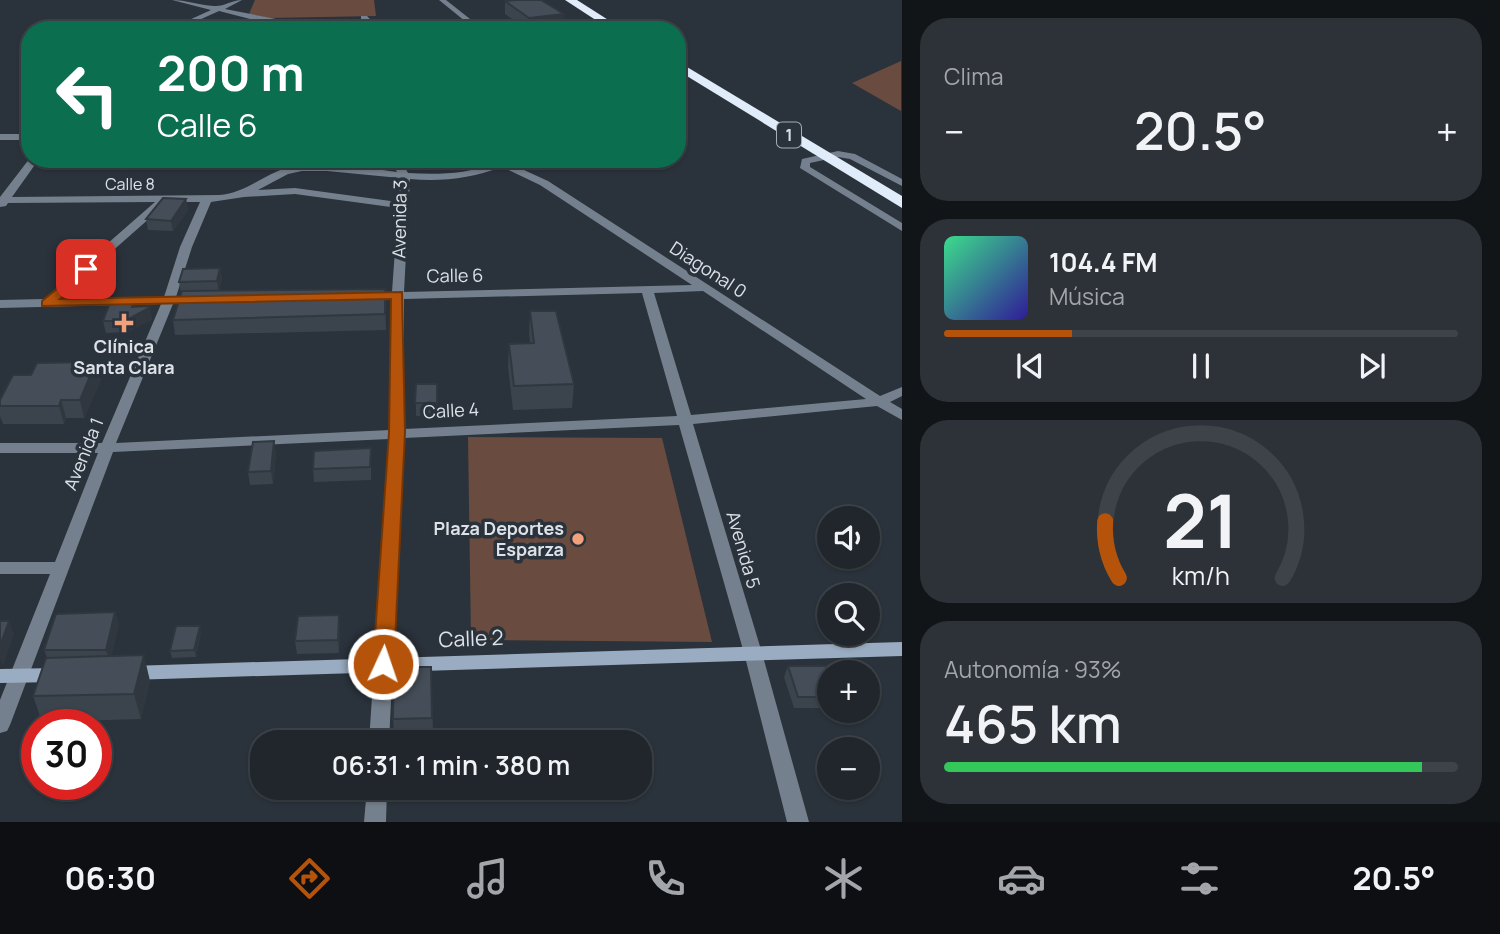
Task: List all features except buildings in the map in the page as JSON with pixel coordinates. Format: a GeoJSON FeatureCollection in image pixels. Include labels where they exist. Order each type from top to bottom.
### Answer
{"type":"FeatureCollection","features":[{"type":"Feature","properties":{"kind":"highway"},"geometry":{"type":"LineString","coordinates":[[570,0],[604,21]]}},
{"type":"Feature","properties":{"kind":"highway","name":"1"},"geometry":{"type":"LineString","coordinates":[[686,76],[901,204]]}},
{"type":"Feature","properties":{"kind":"street"},"geometry":{"type":"LineString","coordinates":[[175,0],[246,21]]}},
{"type":"Feature","properties":{"kind":"street"},"geometry":{"type":"LineString","coordinates":[[192,21],[241,0],[240,15]]}},
{"type":"Feature","properties":{"kind":"street"},"geometry":{"type":"LineString","coordinates":[[442,0],[469,21]]}},
{"type":"Feature","properties":{"kind":"street"},"geometry":{"type":"LineString","coordinates":[[217,11],[276,21]]}},
{"type":"Feature","properties":{"kind":"street"},"geometry":{"type":"LineString","coordinates":[[364,18],[367,21]]}},
{"type":"Feature","properties":{"kind":"street"},"geometry":{"type":"LineString","coordinates":[[0,137],[21,137]]}},
{"type":"Feature","properties":{"kind":"street"},"geometry":{"type":"LineString","coordinates":[[901,183],[852,156],[838,154],[805,161],[805,167],[901,228]]}},
{"type":"Feature","properties":{"kind":"street"},"geometry":{"type":"LineString","coordinates":[[2,202],[27,168]]}},
{"type":"Feature","properties":{"kind":"street","name":"Calle 8"},"geometry":{"type":"LineString","coordinates":[[2,202],[207,199],[240,194],[274,175],[303,168],[432,178],[492,168]]}},
{"type":"Feature","properties":{"kind":"street","name":"Avenida 3"},"geometry":{"type":"LineString","coordinates":[[380,730],[397,432],[398,295],[401,205],[405,177],[400,168]]}},
{"type":"Feature","properties":{"kind":"street","name":"Diagonal 0"},"geometry":{"type":"LineString","coordinates":[[511,168],[544,183],[901,416]]}},
{"type":"Feature","properties":{"kind":"street"},"geometry":{"type":"LineString","coordinates":[[240,194],[295,191],[401,205]]}},
{"type":"Feature","properties":{"kind":"street","name":"Avenida 1"},"geometry":{"type":"LineString","coordinates":[[0,725],[10,676],[60,568],[207,199]]}},
{"type":"Feature","properties":{"kind":"street"},"geometry":{"type":"LineString","coordinates":[[47,303],[164,200]]}},
{"type":"Feature","properties":{"kind":"street","name":"Calle 6"},"geometry":{"type":"LineString","coordinates":[[357,296],[702,288]]}},
{"type":"Feature","properties":{"kind":"street","name":"Avenida 5"},"geometry":{"type":"LineString","coordinates":[[647,289],[753,653],[798,822]]}},
{"type":"Feature","properties":{"kind":"street"},"geometry":{"type":"LineString","coordinates":[[0,304],[210,300]]}},
{"type":"Feature","properties":{"kind":"street","name":"Calle 4"},"geometry":{"type":"LineString","coordinates":[[0,448],[107,448],[686,420],[878,402],[901,391]]}},
{"type":"Feature","properties":{"kind":"street"},"geometry":{"type":"LineString","coordinates":[[0,568],[60,568]]}},
{"type":"Feature","properties":{"kind":"street","name":"Calle 2"},"geometry":{"type":"LineString","coordinates":[[114,673],[901,649]]}},
{"type":"Feature","properties":{"kind":"street"},"geometry":{"type":"LineString","coordinates":[[10,676],[73,674]]}},
{"type":"Feature","properties":{"kind":"street"},"geometry":{"type":"LineString","coordinates":[[375,822],[376,800]]}},
{"type":"Feature","properties":{"kind":"shaded area"},"geometry":{"type":"Polygon","coordinates":[[[255,0],[374,0],[376,16],[269,18],[249,14],[255,0]]]}},
{"type":"Feature","properties":{"kind":"shaded area"},"geometry":{"type":"Polygon","coordinates":[[[901,61],[901,111],[852,83],[901,61]]]}},
{"type":"Feature","properties":{"kind":"shaded area","name":"Plaza Deportes Esparza"},"geometry":{"type":"Polygon","coordinates":[[[468,437],[662,438],[712,642],[471,640],[468,437]]]}},
{"type":"Feature","properties":{"kind":"place","name":"Clínica Santa Clara"},"geometry":{"type":"Point","coordinates":[124,323]}},
{"type":"Feature","properties":{"kind":"place","name":"Plaza Deportes Esparza"},"geometry":{"type":"Point","coordinates":[578,539]}},
{"type":"Feature","properties":{"kind":"route"},"geometry":{"type":"LineString","coordinates":[[86,269],[47,303],[398,295],[397,432],[383,664]]}}]}
